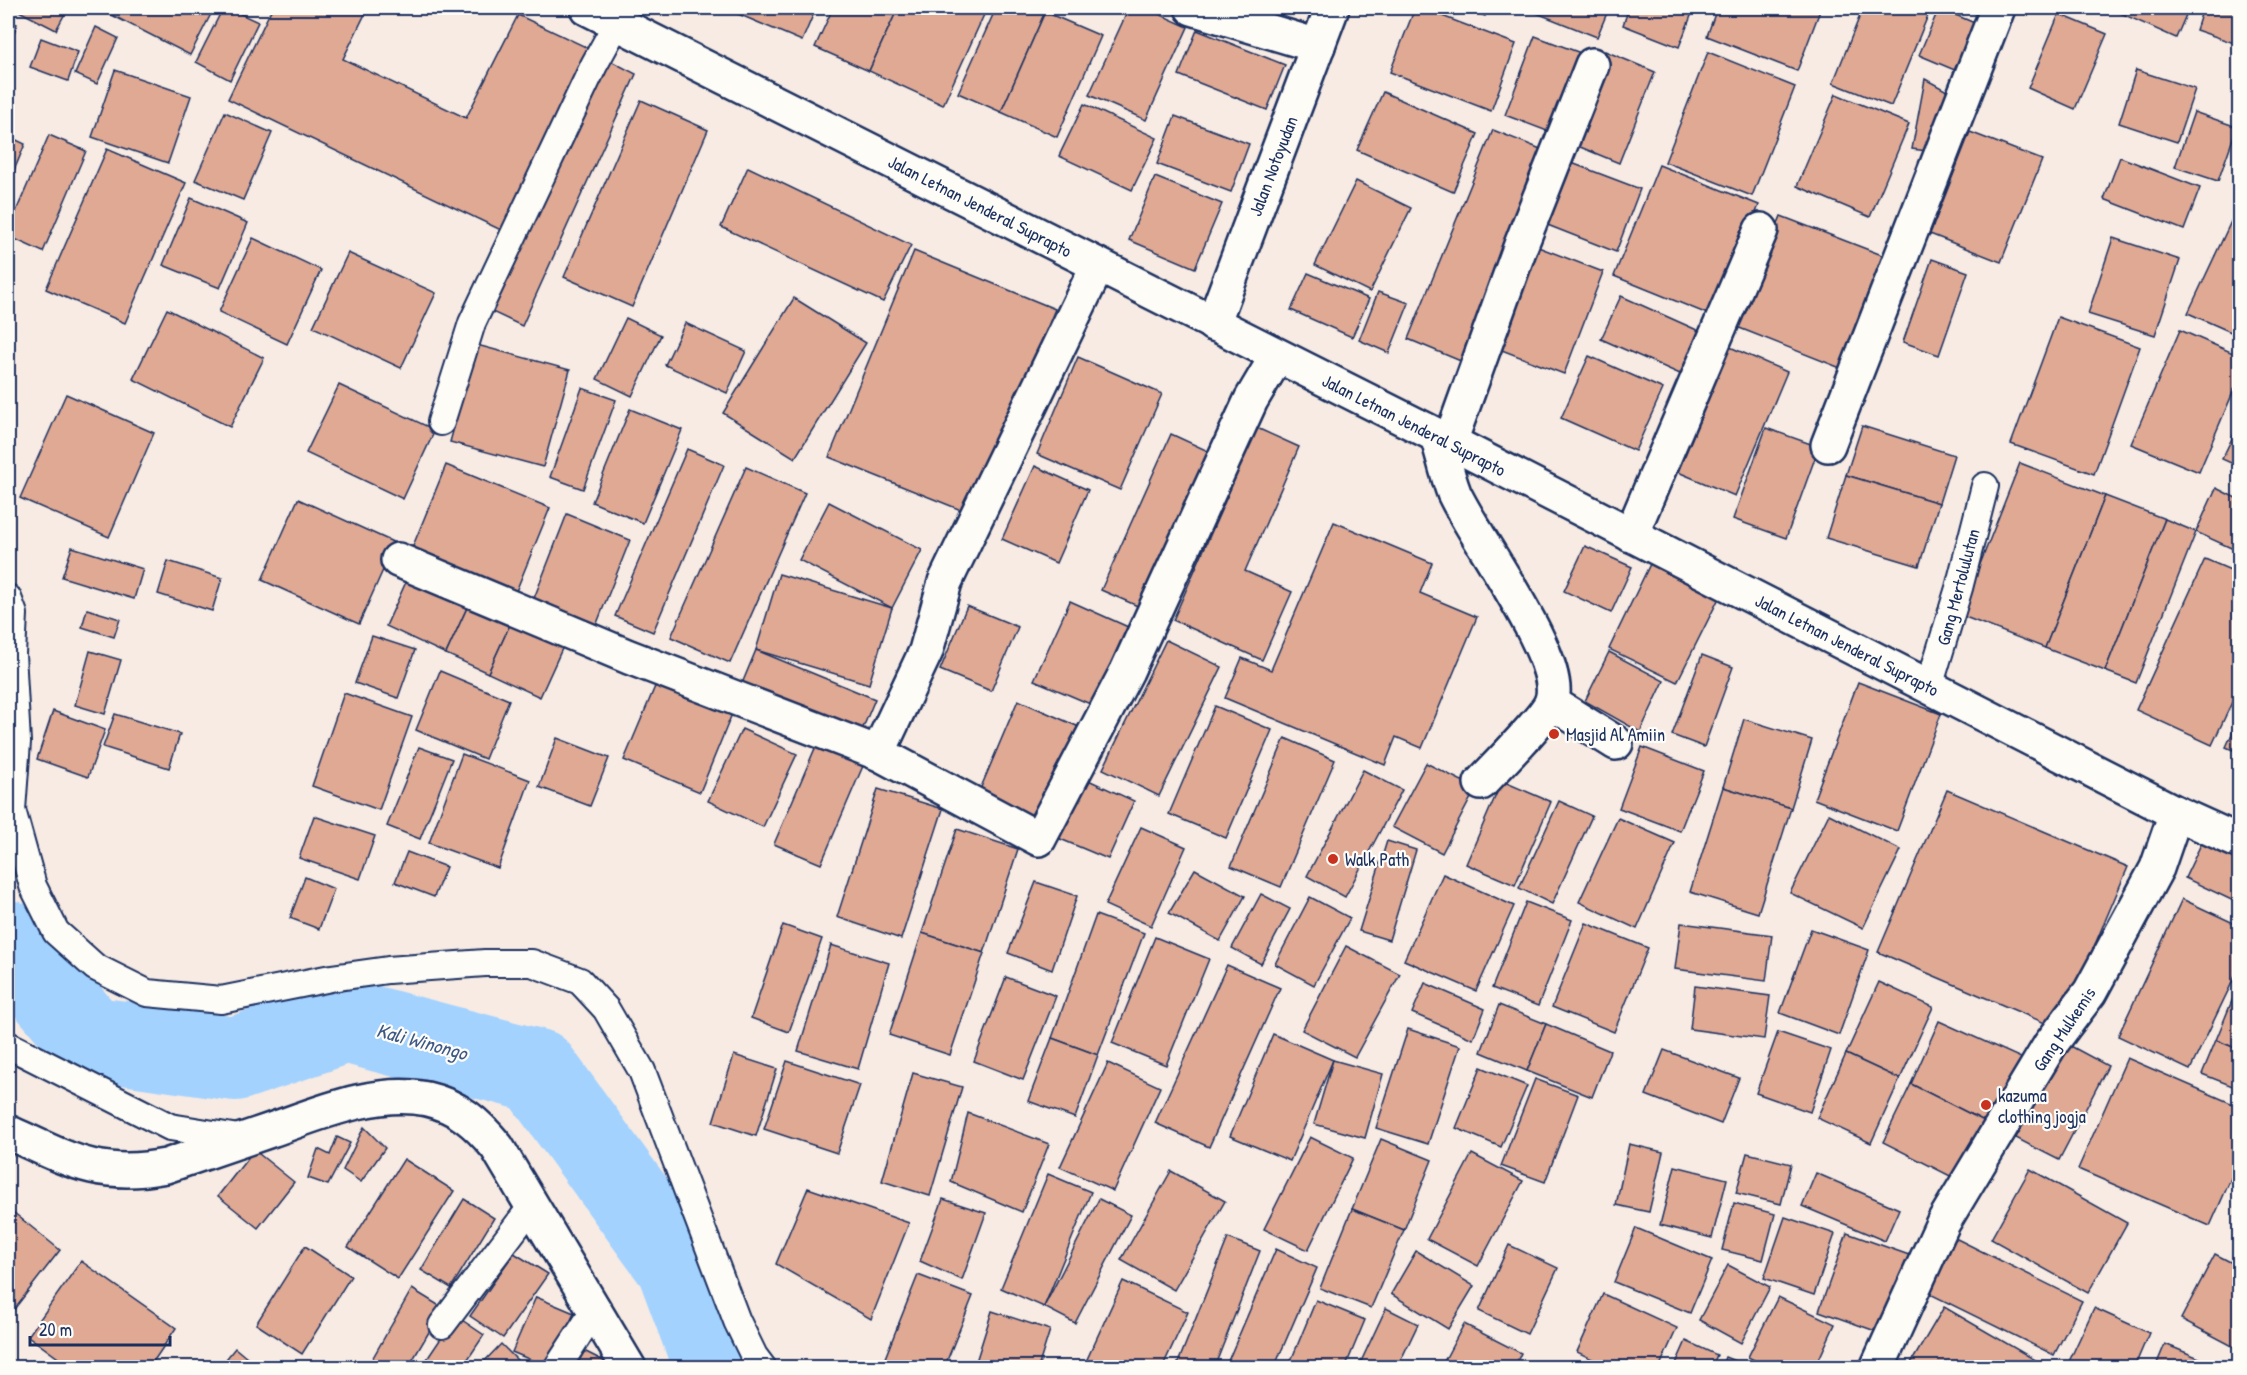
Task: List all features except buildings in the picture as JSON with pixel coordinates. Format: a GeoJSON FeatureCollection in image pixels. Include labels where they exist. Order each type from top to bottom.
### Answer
{"type":"FeatureCollection","features":[{"type":"Feature","properties":{"kind":"street","name":"Jalan Letnan Jenderal Suprapto"},"geometry":{"type":"LineString","coordinates":[[587,8],[1443,439],[2176,813],[2240,842]]}},
{"type":"Feature","properties":{"kind":"street"},"geometry":{"type":"LineString","coordinates":[[1192,8],[1317,46]]}},
{"type":"Feature","properties":{"kind":"street","name":"Jalan Notoyudan"},"geometry":{"type":"LineString","coordinates":[[1213,324],[1332,8]]}},
{"type":"Feature","properties":{"kind":"street"},"geometry":{"type":"LineString","coordinates":[[1828,445],[1998,8]]}},
{"type":"Feature","properties":{"kind":"street"},"geometry":{"type":"LineString","coordinates":[[1481,783],[1552,703],[1554,690],[1548,662],[1536,636],[1454,492],[1443,439],[1592,65]]}},
{"type":"Feature","properties":{"kind":"street"},"geometry":{"type":"LineString","coordinates":[[1631,535],[1761,230]]}},
{"type":"Feature","properties":{"kind":"street"},"geometry":{"type":"LineString","coordinates":[[878,753],[926,651],[945,582],[1098,265]]}},
{"type":"Feature","properties":{"kind":"street"},"geometry":{"type":"LineString","coordinates":[[398,560],[629,657],[878,753],[1039,839],[1127,671],[1251,400],[1277,356]]}},
{"type":"Feature","properties":{"kind":"street"},"geometry":{"type":"LineString","coordinates":[[1552,703],[1616,743]]}},
{"type":"Feature","properties":{"kind":"street","name":"Gang Mulkemis"},"geometry":{"type":"LineString","coordinates":[[1877,1368],[1943,1223],[2050,1045],[2090,992],[2157,868],[2176,813]]}},
{"type":"Feature","properties":{"kind":"street"},"geometry":{"type":"LineString","coordinates":[[8,1132],[70,1161],[118,1172],[142,1171],[166,1166],[318,1114],[379,1097],[426,1099],[470,1118],[497,1147],[628,1368]]}},
{"type":"Feature","properties":{"kind":"lane"},"geometry":{"type":"LineString","coordinates":[[441,422],[472,323],[616,23]]}},
{"type":"Feature","properties":{"kind":"lane","name":"Gang Mertolulutan"},"geometry":{"type":"LineString","coordinates":[[1929,687],[1959,588],[1985,486]]}},
{"type":"Feature","properties":{"kind":"lane"},"geometry":{"type":"LineString","coordinates":[[8,598],[14,614],[12,654],[17,742],[12,810],[33,886],[56,932],[95,967],[147,993],[221,1000],[266,990],[388,970],[485,963],[532,963],[580,981],[606,1009],[642,1071],[737,1321],[754,1356],[763,1368]]}},
{"type":"Feature","properties":{"kind":"lane"},"geometry":{"type":"LineString","coordinates":[[8,1045],[170,1127],[245,1139]]}},
{"type":"Feature","properties":{"kind":"lane"},"geometry":{"type":"LineString","coordinates":[[442,1325],[532,1206]]}},
{"type":"Feature","properties":{"kind":"lane"},"geometry":{"type":"LineString","coordinates":[[556,1368],[594,1311]]}},
{"type":"Feature","properties":{"kind":"waterway","name":"Kali Winongo"},"geometry":{"type":"LineString","coordinates":[[8,942],[89,1038],[235,1059],[346,1021],[537,1071],[678,1265],[716,1368]]}},
{"type":"Feature","properties":{"kind":"place","name":"Masjid Al Amiin"},"geometry":{"type":"Point","coordinates":[1554,734]}},
{"type":"Feature","properties":{"kind":"place","name":"Walk Path"},"geometry":{"type":"Point","coordinates":[1333,859]}},
{"type":"Feature","properties":{"kind":"place","name":"kazuma clothing jogja"},"geometry":{"type":"Point","coordinates":[1986,1105]}}]}
